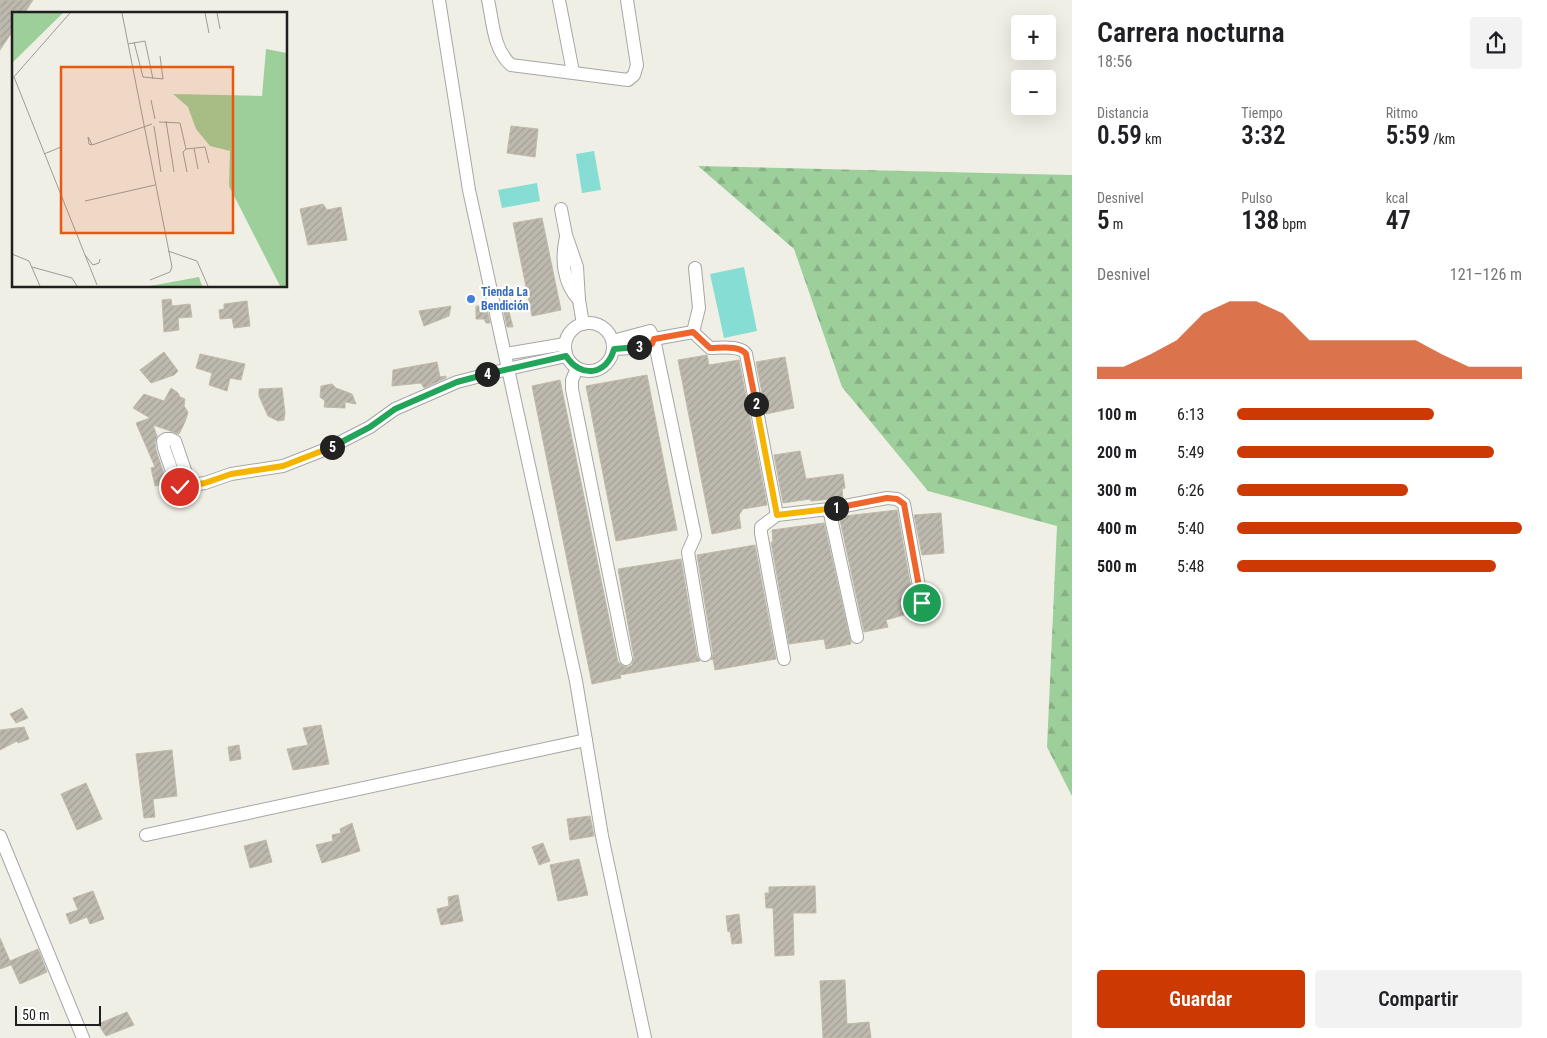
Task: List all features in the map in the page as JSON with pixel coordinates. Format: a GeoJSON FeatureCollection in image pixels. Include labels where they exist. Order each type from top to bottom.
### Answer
{"type":"FeatureCollection","features":[{"type":"Feature","properties":{"kind":"street"},"geometry":{"type":"LineString","coordinates":[[439,0],[468,190],[576,681],[605,849],[645,1038]]}},
{"type":"Feature","properties":{"kind":"street"},"geometry":{"type":"LineString","coordinates":[[488,0],[499,51],[511,64],[628,80],[634,75],[637,64],[627,0]]}},
{"type":"Feature","properties":{"kind":"street"},"geometry":{"type":"LineString","coordinates":[[559,0],[572,72]]}},
{"type":"Feature","properties":{"kind":"street"},"geometry":{"type":"LineString","coordinates":[[561,209],[566,235],[563,250],[566,277],[570,291],[579,300],[583,324]]}},
{"type":"Feature","properties":{"kind":"street"},"geometry":{"type":"LineString","coordinates":[[693,332],[699,308],[695,268]]}},
{"type":"Feature","properties":{"kind":"street"},"geometry":{"type":"LineString","coordinates":[[583,324],[597,324],[604,328],[610,334],[613,345],[612,356],[601,368],[593,371],[577,368],[566,350],[569,333],[575,327],[583,324]]}},
{"type":"Feature","properties":{"kind":"street"},"geometry":{"type":"LineString","coordinates":[[654,339],[693,332]]}},
{"type":"Feature","properties":{"kind":"street"},"geometry":{"type":"LineString","coordinates":[[693,332],[710,348],[739,349],[744,350],[746,354],[777,515]]}},
{"type":"Feature","properties":{"kind":"street"},"geometry":{"type":"LineString","coordinates":[[613,345],[632,348],[652,344],[654,339]]}},
{"type":"Feature","properties":{"kind":"street"},"geometry":{"type":"LineString","coordinates":[[654,339],[695,536],[688,552],[704,654]]}},
{"type":"Feature","properties":{"kind":"street"},"geometry":{"type":"LineString","coordinates":[[504,354],[566,350]]}},
{"type":"Feature","properties":{"kind":"street"},"geometry":{"type":"LineString","coordinates":[[190,485],[205,483],[231,474],[283,466],[329,448],[370,427],[395,409],[457,382],[508,369],[566,350]]}},
{"type":"Feature","properties":{"kind":"street"},"geometry":{"type":"LineString","coordinates":[[577,368],[572,380],[572,389],[626,659]]}},
{"type":"Feature","properties":{"kind":"street"},"geometry":{"type":"LineString","coordinates":[[784,659],[761,533],[762,527],[777,515],[829,509],[887,498],[897,499],[904,504],[922,603]]}},
{"type":"Feature","properties":{"kind":"street"},"geometry":{"type":"LineString","coordinates":[[829,509],[857,637]]}},
{"type":"Feature","properties":{"kind":"street"},"geometry":{"type":"LineString","coordinates":[[146,835],[586,740]]}},
{"type":"Feature","properties":{"kind":"street"},"geometry":{"type":"LineString","coordinates":[[0,836],[83,1038]]}},
{"type":"Feature","properties":{"kind":"green space"},"geometry":{"type":"Polygon","coordinates":[[[698,166],[1072,175],[1072,796],[1047,747],[1057,526],[928,491],[842,387],[794,249],[698,166]]]}},
{"type":"Feature","properties":{"kind":"shaded area"},"geometry":{"type":"Polygon","coordinates":[[[594,151],[601,190],[582,193],[576,154],[594,151]]]}},
{"type":"Feature","properties":{"kind":"shaded area"},"geometry":{"type":"Polygon","coordinates":[[[537,183],[540,201],[502,208],[498,190],[537,183]]]}},
{"type":"Feature","properties":{"kind":"shaded area"},"geometry":{"type":"Polygon","coordinates":[[[744,267],[757,331],[724,338],[710,274],[744,267]]]}},
{"type":"Feature","properties":{"kind":"building"},"geometry":{"type":"Polygon","coordinates":[[[0,0],[33,0],[25,12],[12,12],[12,32],[0,50],[0,0]]]}},
{"type":"Feature","properties":{"kind":"building"},"geometry":{"type":"Polygon","coordinates":[[[511,126],[538,129],[535,157],[507,153],[511,126]]]}},
{"type":"Feature","properties":{"kind":"building"},"geometry":{"type":"Polygon","coordinates":[[[323,204],[327,210],[341,207],[347,240],[308,245],[300,209],[323,204]]]}},
{"type":"Feature","properties":{"kind":"building"},"geometry":{"type":"Polygon","coordinates":[[[542,218],[561,310],[532,316],[513,223],[542,218]]]}},
{"type":"Feature","properties":{"kind":"building"},"geometry":{"type":"Polygon","coordinates":[[[171,299],[172,306],[190,304],[192,317],[178,318],[179,330],[164,332],[162,300],[171,299]]]}},
{"type":"Feature","properties":{"kind":"building"},"geometry":{"type":"Polygon","coordinates":[[[247,301],[250,326],[234,328],[232,318],[220,319],[219,310],[224,309],[224,304],[247,301]]]}},
{"type":"Feature","properties":{"kind":"building"},"geometry":{"type":"Polygon","coordinates":[[[502,304],[507,304],[513,327],[507,327],[502,304]]]}},
{"type":"Feature","properties":{"kind":"building"},"geometry":{"type":"Polygon","coordinates":[[[451,306],[449,316],[424,326],[419,311],[451,306]]]}},
{"type":"Feature","properties":{"kind":"building"},"geometry":{"type":"Polygon","coordinates":[[[476,306],[486,306],[490,323],[486,323],[484,319],[476,319],[476,306]]]}},
{"type":"Feature","properties":{"kind":"building"},"geometry":{"type":"Polygon","coordinates":[[[164,352],[178,371],[174,375],[151,383],[140,370],[164,352]]]}},
{"type":"Feature","properties":{"kind":"building"},"geometry":{"type":"Polygon","coordinates":[[[200,354],[245,364],[241,380],[230,378],[227,391],[209,385],[212,373],[196,368],[200,354]]]}},
{"type":"Feature","properties":{"kind":"building"},"geometry":{"type":"Polygon","coordinates":[[[707,355],[709,365],[739,360],[767,505],[743,509],[739,515],[741,528],[712,534],[678,360],[707,355]]]}},
{"type":"Feature","properties":{"kind":"building"},"geometry":{"type":"Polygon","coordinates":[[[785,357],[794,408],[766,414],[756,362],[785,357]]]}},
{"type":"Feature","properties":{"kind":"building"},"geometry":{"type":"Polygon","coordinates":[[[437,362],[440,377],[446,376],[446,378],[424,388],[421,383],[392,386],[393,370],[437,362]]]}},
{"type":"Feature","properties":{"kind":"building"},"geometry":{"type":"Polygon","coordinates":[[[647,375],[677,530],[616,541],[586,386],[647,375]]]}},
{"type":"Feature","properties":{"kind":"building"},"geometry":{"type":"Polygon","coordinates":[[[560,380],[618,662],[628,667],[632,665],[634,658],[618,569],[681,559],[697,656],[700,661],[620,675],[621,678],[592,684],[532,386],[560,380]]]}},
{"type":"Feature","properties":{"kind":"building"},"geometry":{"type":"Polygon","coordinates":[[[332,384],[336,388],[352,394],[356,404],[345,402],[345,408],[324,407],[325,401],[320,397],[321,386],[332,384]]]}},
{"type":"Feature","properties":{"kind":"building"},"geometry":{"type":"Polygon","coordinates":[[[171,388],[180,397],[185,399],[184,406],[188,412],[179,434],[153,425],[157,436],[155,442],[156,450],[167,483],[155,486],[151,468],[155,467],[136,423],[150,418],[133,408],[144,394],[164,401],[171,388]]]}},
{"type":"Feature","properties":{"kind":"building"},"geometry":{"type":"Polygon","coordinates":[[[282,388],[285,413],[284,420],[278,421],[268,416],[259,396],[259,389],[282,388]]]}},
{"type":"Feature","properties":{"kind":"building"},"geometry":{"type":"Polygon","coordinates":[[[800,451],[806,479],[843,474],[845,488],[842,489],[843,498],[811,501],[810,499],[783,503],[774,455],[800,451]]]}},
{"type":"Feature","properties":{"kind":"building"},"geometry":{"type":"Polygon","coordinates":[[[897,510],[914,604],[918,611],[886,620],[888,627],[864,632],[840,520],[845,519],[845,516],[897,510]]]}},
{"type":"Feature","properties":{"kind":"building"},"geometry":{"type":"Polygon","coordinates":[[[941,513],[944,553],[922,555],[914,515],[941,513]]]}},
{"type":"Feature","properties":{"kind":"building"},"geometry":{"type":"Polygon","coordinates":[[[824,523],[851,644],[826,649],[824,639],[789,644],[771,542],[773,542],[772,530],[824,523]]]}},
{"type":"Feature","properties":{"kind":"building"},"geometry":{"type":"Polygon","coordinates":[[[755,545],[776,659],[715,670],[713,659],[711,660],[713,654],[697,555],[755,545]]]}},
{"type":"Feature","properties":{"kind":"building"},"geometry":{"type":"Polygon","coordinates":[[[22,708],[28,718],[16,723],[10,714],[22,708]]]}},
{"type":"Feature","properties":{"kind":"building"},"geometry":{"type":"Polygon","coordinates":[[[321,725],[329,764],[293,770],[287,749],[308,745],[303,728],[321,725]]]}},
{"type":"Feature","properties":{"kind":"building"},"geometry":{"type":"Polygon","coordinates":[[[24,727],[29,739],[18,743],[17,741],[0,750],[0,730],[24,727]]]}},
{"type":"Feature","properties":{"kind":"building"},"geometry":{"type":"Polygon","coordinates":[[[239,745],[241,759],[230,761],[228,747],[239,745]]]}},
{"type":"Feature","properties":{"kind":"building"},"geometry":{"type":"Polygon","coordinates":[[[172,750],[177,796],[153,799],[155,817],[144,818],[136,754],[172,750]]]}},
{"type":"Feature","properties":{"kind":"building"},"geometry":{"type":"Polygon","coordinates":[[[86,783],[102,819],[77,830],[61,794],[86,783]]]}},
{"type":"Feature","properties":{"kind":"building"},"geometry":{"type":"Polygon","coordinates":[[[590,816],[594,836],[570,840],[567,819],[590,816]]]}},
{"type":"Feature","properties":{"kind":"building"},"geometry":{"type":"Polygon","coordinates":[[[352,823],[360,851],[322,863],[316,845],[333,841],[332,835],[341,833],[340,829],[352,823]]]}},
{"type":"Feature","properties":{"kind":"building"},"geometry":{"type":"Polygon","coordinates":[[[266,840],[272,862],[250,868],[244,846],[266,840]]]}},
{"type":"Feature","properties":{"kind":"building"},"geometry":{"type":"Polygon","coordinates":[[[543,843],[550,861],[539,865],[532,847],[543,843]]]}},
{"type":"Feature","properties":{"kind":"building"},"geometry":{"type":"Polygon","coordinates":[[[579,859],[588,895],[558,901],[550,865],[579,859]]]}},
{"type":"Feature","properties":{"kind":"building"},"geometry":{"type":"Polygon","coordinates":[[[815,886],[816,913],[793,913],[794,955],[775,956],[773,908],[766,908],[765,893],[769,893],[769,887],[815,886]]]}},
{"type":"Feature","properties":{"kind":"building"},"geometry":{"type":"Polygon","coordinates":[[[93,891],[104,919],[90,924],[87,917],[70,924],[66,914],[78,910],[73,898],[93,891]]]}},
{"type":"Feature","properties":{"kind":"building"},"geometry":{"type":"Polygon","coordinates":[[[458,895],[463,921],[441,925],[437,909],[449,906],[448,897],[458,895]]]}},
{"type":"Feature","properties":{"kind":"building"},"geometry":{"type":"Polygon","coordinates":[[[739,914],[742,943],[732,944],[726,916],[739,914]]]}},
{"type":"Feature","properties":{"kind":"building"},"geometry":{"type":"Polygon","coordinates":[[[0,938],[10,961],[38,949],[47,972],[20,984],[10,962],[11,965],[0,969],[0,938]]]}},
{"type":"Feature","properties":{"kind":"building"},"geometry":{"type":"Polygon","coordinates":[[[845,980],[847,1024],[869,1022],[871,1038],[823,1038],[820,981],[845,980]]]}},
{"type":"Feature","properties":{"kind":"building"},"geometry":{"type":"Polygon","coordinates":[[[127,1012],[134,1025],[106,1036],[98,1024],[127,1012]]]}},
{"type":"Feature","properties":{"kind":"place","name":"Tienda La Bendición"},"geometry":{"type":"Point","coordinates":[471,299]}},
{"type":"Feature","properties":{"kind":"route"},"geometry":{"type":"LineString","coordinates":[[180,487],[205,483],[231,474],[283,466],[329,448],[370,427],[395,409],[457,382],[566,356],[577,368],[593,371],[607,363],[614,349],[652,344],[654,339],[693,332],[710,348],[739,349],[744,350],[746,354],[777,515],[829,509],[887,498],[897,499],[904,504],[922,603]]}}]}
